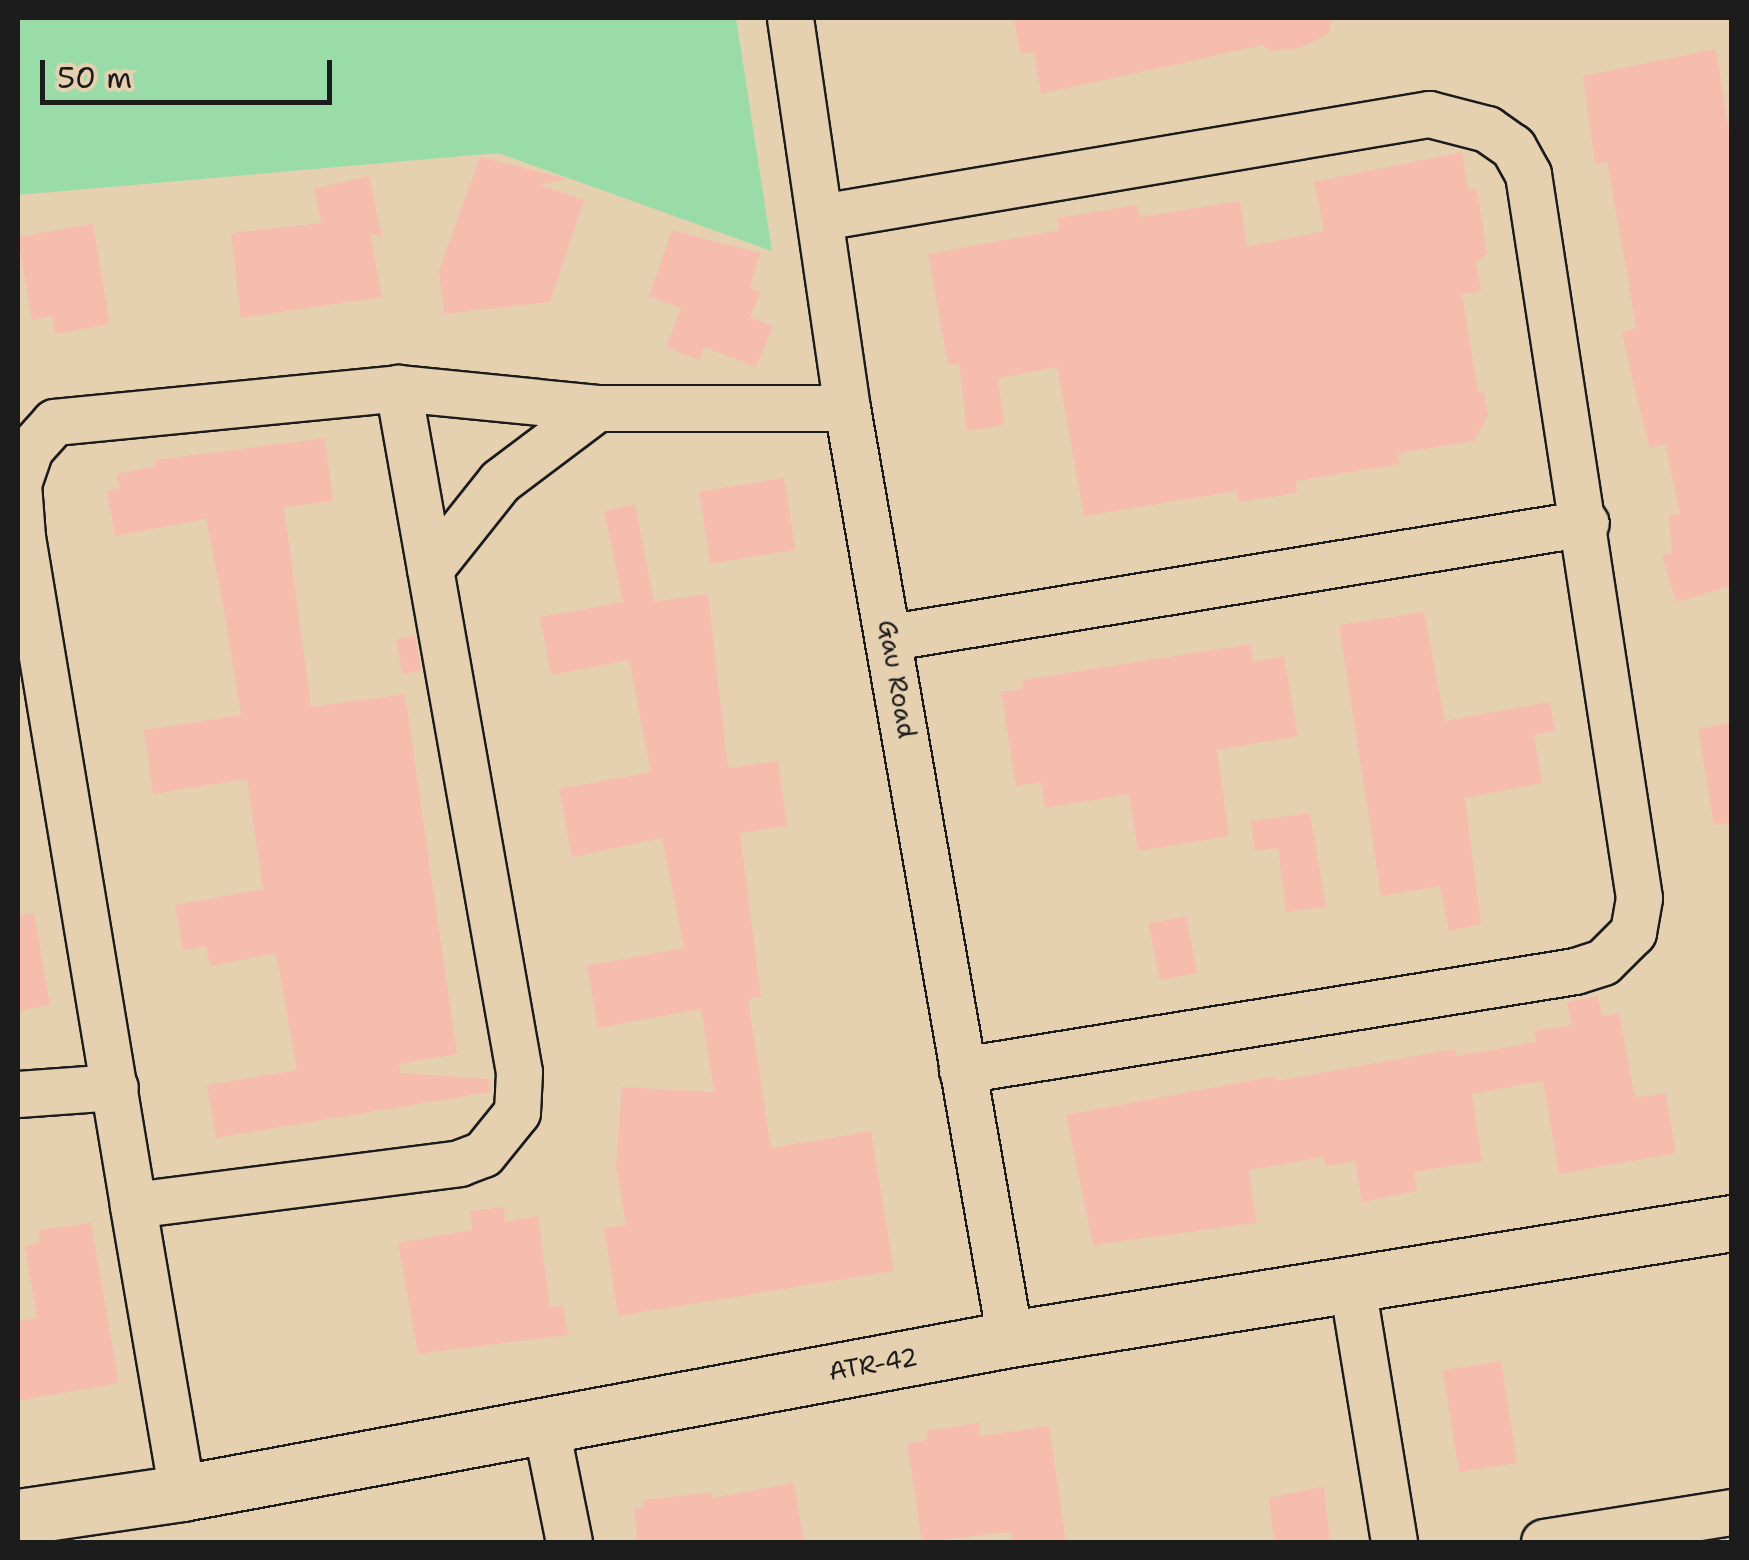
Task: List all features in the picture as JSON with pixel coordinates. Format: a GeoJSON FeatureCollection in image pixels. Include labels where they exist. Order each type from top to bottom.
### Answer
{"type":"FeatureCollection","features":[{"type":"Feature","properties":{"kind":"street","name":"Gau Road"},"geometry":{"type":"LineString","coordinates":[[790,18],[847,408],[891,637],[1010,1339]]}},
{"type":"Feature","properties":{"kind":"street"},"geometry":{"type":"LineString","coordinates":[[821,218],[1429,114],[1459,117],[1513,147],[1528,174],[1586,523],[1638,898],[1634,932],[1620,950],[1575,970],[962,1070]]}},
{"type":"Feature","properties":{"kind":"street"},"geometry":{"type":"LineString","coordinates":[[182,1493],[22,537],[18,484],[30,449],[54,422],[398,388],[597,408],[847,408]]}},
{"type":"Feature","properties":{"kind":"street"},"geometry":{"type":"LineString","coordinates":[[133,1205],[460,1163],[483,1154],[518,1112],[520,1072],[398,388]]}},
{"type":"Feature","properties":{"kind":"street"},"geometry":{"type":"LineString","coordinates":[[430,569],[500,481],[597,408]]}},
{"type":"Feature","properties":{"kind":"street"},"geometry":{"type":"LineString","coordinates":[[891,637],[1586,523]]}},
{"type":"Feature","properties":{"kind":"street"},"geometry":{"type":"LineString","coordinates":[[18,1094],[115,1087]]}},
{"type":"Feature","properties":{"kind":"street","name":"ATR-42"},"geometry":{"type":"LineString","coordinates":[[18,1517],[182,1493],[545,1422],[1010,1339],[1732,1222]]}},
{"type":"Feature","properties":{"kind":"street"},"geometry":{"type":"LineString","coordinates":[[1352,1284],[1394,1542]]}},
{"type":"Feature","properties":{"kind":"street"},"geometry":{"type":"LineString","coordinates":[[545,1422],[569,1542]]}},
{"type":"Feature","properties":{"kind":"street"},"geometry":{"type":"LineString","coordinates":[[1544,1542],[1732,1512]]}},
{"type":"Feature","properties":{"kind":"green space"},"geometry":{"type":"Polygon","coordinates":[[[18,18],[736,18],[772,251],[498,153],[18,195],[18,18]]]}},
{"type":"Feature","properties":{"kind":"building"},"geometry":{"type":"Polygon","coordinates":[[[1014,18],[1331,18],[1329,33],[1300,48],[1270,51],[1263,45],[1041,94],[1034,52],[1020,54],[1014,18]]]}},
{"type":"Feature","properties":{"kind":"building"},"geometry":{"type":"Polygon","coordinates":[[[1716,49],[1732,152],[1732,586],[1676,602],[1662,555],[1672,553],[1669,515],[1680,514],[1665,444],[1650,448],[1634,387],[1622,332],[1636,329],[1629,285],[1607,162],[1595,164],[1583,76],[1716,49]]]}},
{"type":"Feature","properties":{"kind":"building"},"geometry":{"type":"Polygon","coordinates":[[[1462,152],[1468,190],[1477,189],[1487,254],[1476,262],[1481,291],[1462,294],[1478,392],[1484,392],[1488,415],[1474,441],[1398,453],[1400,464],[1296,481],[1297,493],[1239,502],[1237,491],[1084,516],[1057,367],[998,378],[1004,425],[967,431],[959,363],[948,365],[928,254],[1059,230],[1057,218],[1137,205],[1139,217],[1240,201],[1247,247],[1324,231],[1314,182],[1462,152]]]}},
{"type":"Feature","properties":{"kind":"building"},"geometry":{"type":"Polygon","coordinates":[[[480,157],[567,179],[539,185],[584,200],[550,302],[444,314],[439,270],[480,157]]]}},
{"type":"Feature","properties":{"kind":"building"},"geometry":{"type":"Polygon","coordinates":[[[369,176],[382,238],[370,233],[382,297],[241,318],[231,233],[321,223],[314,189],[369,176]]]}},
{"type":"Feature","properties":{"kind":"building"},"geometry":{"type":"Polygon","coordinates":[[[93,224],[110,324],[55,334],[52,316],[32,320],[18,237],[93,224]]]}},
{"type":"Feature","properties":{"kind":"building"},"geometry":{"type":"Polygon","coordinates":[[[672,230],[760,253],[750,288],[760,292],[750,317],[773,326],[756,367],[704,347],[699,360],[666,347],[681,308],[649,296],[672,230]]]}},
{"type":"Feature","properties":{"kind":"building"},"geometry":{"type":"Polygon","coordinates":[[[325,438],[333,501],[284,507],[311,707],[405,694],[457,1054],[399,1064],[400,1073],[489,1079],[490,1092],[216,1138],[207,1085],[297,1070],[276,953],[210,966],[206,946],[183,950],[175,905],[263,889],[247,779],[153,794],[144,730],[241,715],[225,616],[206,519],[115,536],[107,491],[120,488],[117,474],[155,466],[154,460],[325,438]]]}},
{"type":"Feature","properties":{"kind":"building"},"geometry":{"type":"Polygon","coordinates":[[[784,478],[795,550],[710,564],[699,491],[784,478]]]}},
{"type":"Feature","properties":{"kind":"building"},"geometry":{"type":"Polygon","coordinates":[[[635,504],[654,602],[708,594],[728,768],[778,761],[787,826],[740,833],[761,997],[748,999],[771,1148],[871,1131],[894,1271],[618,1316],[604,1228],[626,1225],[616,1166],[622,1087],[714,1092],[701,1009],[598,1028],[587,966],[684,948],[662,838],[572,857],[559,789],[651,772],[629,660],[551,675],[540,617],[623,602],[604,511],[635,504]]]}},
{"type":"Feature","properties":{"kind":"building"},"geometry":{"type":"Polygon","coordinates":[[[1424,612],[1445,721],[1550,702],[1555,731],[1534,735],[1542,783],[1465,798],[1481,924],[1449,931],[1440,886],[1381,896],[1339,625],[1424,612]]]}},
{"type":"Feature","properties":{"kind":"building"},"geometry":{"type":"Polygon","coordinates":[[[415,636],[421,670],[402,674],[396,639],[415,636]]]}},
{"type":"Feature","properties":{"kind":"building"},"geometry":{"type":"Polygon","coordinates":[[[1250,644],[1253,662],[1284,656],[1298,736],[1217,750],[1229,836],[1138,851],[1129,794],[1045,808],[1041,782],[1016,786],[1001,692],[1022,689],[1023,680],[1250,644]]]}},
{"type":"Feature","properties":{"kind":"building"},"geometry":{"type":"Polygon","coordinates":[[[1732,723],[1732,823],[1714,825],[1698,729],[1732,723]]]}},
{"type":"Feature","properties":{"kind":"building"},"geometry":{"type":"Polygon","coordinates":[[[1310,813],[1326,907],[1286,912],[1278,848],[1255,851],[1251,821],[1310,813]]]}},
{"type":"Feature","properties":{"kind":"building"},"geometry":{"type":"Polygon","coordinates":[[[34,913],[50,1005],[18,1011],[18,915],[34,913]]]}},
{"type":"Feature","properties":{"kind":"building"},"geometry":{"type":"Polygon","coordinates":[[[1186,916],[1197,973],[1160,980],[1149,923],[1186,916]]]}},
{"type":"Feature","properties":{"kind":"building"},"geometry":{"type":"Polygon","coordinates":[[[1598,996],[1602,1016],[1619,1013],[1635,1098],[1666,1093],[1676,1153],[1559,1174],[1543,1081],[1472,1094],[1482,1161],[1414,1172],[1417,1191],[1362,1202],[1355,1161],[1326,1166],[1324,1157],[1249,1170],[1256,1223],[1093,1245],[1066,1115],[1275,1076],[1276,1081],[1454,1049],[1457,1056],[1536,1042],[1534,1031],[1571,1025],[1567,1002],[1598,996]]]}},
{"type":"Feature","properties":{"kind":"building"},"geometry":{"type":"Polygon","coordinates":[[[504,1207],[505,1222],[538,1216],[550,1307],[563,1305],[568,1335],[418,1354],[398,1243],[472,1230],[470,1211],[504,1207]]]}},
{"type":"Feature","properties":{"kind":"building"},"geometry":{"type":"Polygon","coordinates":[[[91,1223],[119,1383],[18,1401],[18,1321],[37,1318],[25,1246],[40,1243],[38,1230],[91,1223]]]}},
{"type":"Feature","properties":{"kind":"building"},"geometry":{"type":"Polygon","coordinates":[[[1501,1361],[1517,1463],[1459,1472],[1443,1370],[1501,1361]]]}},
{"type":"Feature","properties":{"kind":"building"},"geometry":{"type":"Polygon","coordinates":[[[979,1423],[980,1436],[1049,1426],[1066,1542],[1012,1542],[1010,1532],[922,1542],[907,1443],[927,1440],[926,1431],[979,1423]]]}},
{"type":"Feature","properties":{"kind":"building"},"geometry":{"type":"Polygon","coordinates":[[[794,1483],[804,1542],[638,1542],[634,1508],[644,1507],[643,1500],[712,1492],[712,1498],[794,1483]]]}},
{"type":"Feature","properties":{"kind":"building"},"geometry":{"type":"Polygon","coordinates":[[[1324,1486],[1330,1542],[1274,1542],[1269,1498],[1324,1486]]]}}]}
